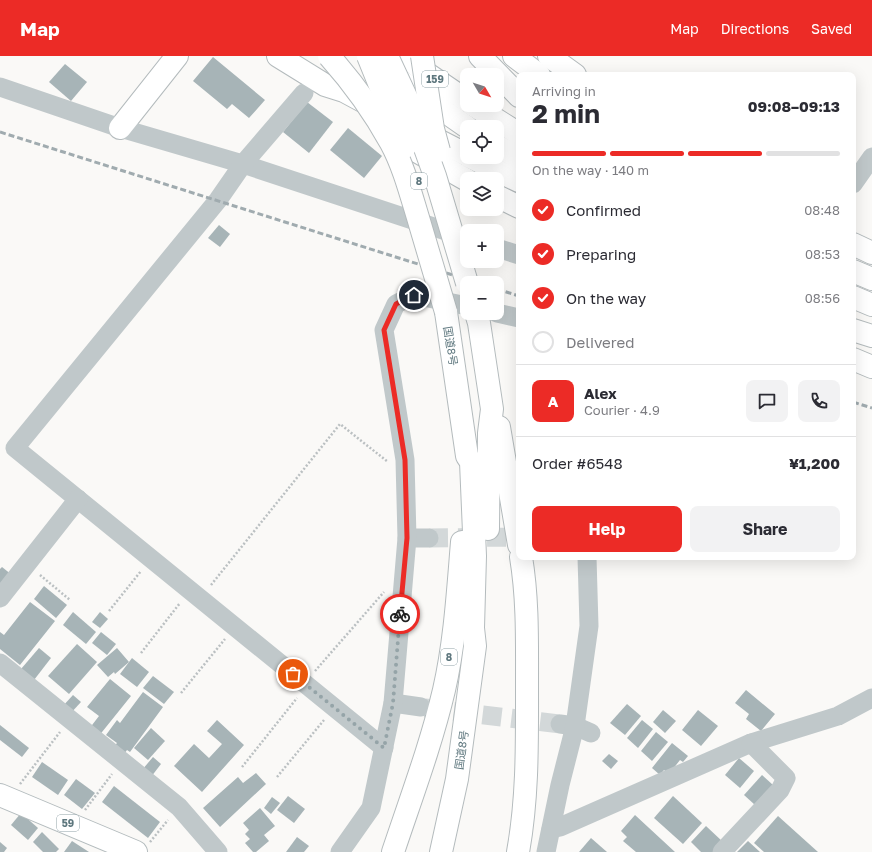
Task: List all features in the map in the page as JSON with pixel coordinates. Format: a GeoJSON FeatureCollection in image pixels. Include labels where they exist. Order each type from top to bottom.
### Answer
{"type":"FeatureCollection","features":[{"type":"Feature","properties":{"kind":"main road"},"geometry":{"type":"LineString","coordinates":[[120,128],[177,56]]}},
{"type":"Feature","properties":{"kind":"main road"},"geometry":{"type":"LineString","coordinates":[[278,56],[325,85],[365,121],[460,176]]}},
{"type":"Feature","properties":{"kind":"main road"},"geometry":{"type":"LineString","coordinates":[[329,56],[350,80],[374,114],[392,144],[412,196],[446,312]]}},
{"type":"Feature","properties":{"kind":"main road"},"geometry":{"type":"LineString","coordinates":[[367,56],[460,122]]}},
{"type":"Feature","properties":{"kind":"main road","name":"国道8号"},"geometry":{"type":"LineString","coordinates":[[367,56],[389,104],[419,182],[441,257],[446,312],[467,456],[471,462],[475,556],[473,628],[475,646],[457,779],[441,852]]}},
{"type":"Feature","properties":{"kind":"main road","name":"8"},"geometry":{"type":"LineString","coordinates":[[387,56],[408,100],[435,176],[465,276]]}},
{"type":"Feature","properties":{"kind":"main road","name":"159"},"geometry":{"type":"LineString","coordinates":[[405,56],[426,73],[460,96]]}},
{"type":"Feature","properties":{"kind":"main road"},"geometry":{"type":"LineString","coordinates":[[422,56],[433,129],[456,212],[470,276]]}},
{"type":"Feature","properties":{"kind":"main road"},"geometry":{"type":"LineString","coordinates":[[480,56],[516,94]]}},
{"type":"Feature","properties":{"kind":"main road"},"geometry":{"type":"LineString","coordinates":[[514,56],[535,72]]}},
{"type":"Feature","properties":{"kind":"main road"},"geometry":{"type":"LineString","coordinates":[[549,56],[571,72]]}},
{"type":"Feature","properties":{"kind":"main road"},"geometry":{"type":"LineString","coordinates":[[325,85],[344,92],[460,151]]}},
{"type":"Feature","properties":{"kind":"main road"},"geometry":{"type":"LineString","coordinates":[[484,112],[516,132]]}},
{"type":"Feature","properties":{"kind":"main road"},"geometry":{"type":"LineString","coordinates":[[504,150],[516,156]]}},
{"type":"Feature","properties":{"kind":"main road"},"geometry":{"type":"LineString","coordinates":[[484,164],[516,179]]}},
{"type":"Feature","properties":{"kind":"main road"},"geometry":{"type":"LineString","coordinates":[[504,200],[516,206]]}},
{"type":"Feature","properties":{"kind":"main road"},"geometry":{"type":"LineString","coordinates":[[856,245],[872,253]]}},
{"type":"Feature","properties":{"kind":"main road"},"geometry":{"type":"LineString","coordinates":[[856,272],[872,279]]}},
{"type":"Feature","properties":{"kind":"main road"},"geometry":{"type":"LineString","coordinates":[[856,298],[872,305]]}},
{"type":"Feature","properties":{"kind":"main road","name":"国道8号"},"geometry":{"type":"LineString","coordinates":[[475,646],[483,627],[488,572],[489,433],[492,409],[480,320]]}},
{"type":"Feature","properties":{"kind":"main road"},"geometry":{"type":"LineString","coordinates":[[856,331],[872,336]]}},
{"type":"Feature","properties":{"kind":"main road"},"geometry":{"type":"LineString","coordinates":[[856,360],[872,367]]}},
{"type":"Feature","properties":{"kind":"main road","name":"8"},"geometry":{"type":"LineString","coordinates":[[492,409],[500,429],[516,527]]}},
{"type":"Feature","properties":{"kind":"main road","name":"8"},"geometry":{"type":"LineString","coordinates":[[393,852],[423,761],[444,689],[453,636],[464,499],[464,464],[467,456]]}},
{"type":"Feature","properties":{"kind":"main road"},"geometry":{"type":"LineString","coordinates":[[518,852],[523,822],[526,775],[527,695],[527,631],[521,560]]}},
{"type":"Feature","properties":{"kind":"main road","name":"59"},"geometry":{"type":"LineString","coordinates":[[4,797],[73,826],[141,849]]}},
{"type":"Feature","properties":{"kind":"street"},"geometry":{"type":"LineString","coordinates":[[0,87],[120,128],[243,164],[460,236]]}},
{"type":"Feature","properties":{"kind":"street"},"geometry":{"type":"LineString","coordinates":[[304,93],[243,164],[218,200],[16,448],[384,748]]}},
{"type":"Feature","properties":{"kind":"street"},"geometry":{"type":"LineString","coordinates":[[856,180],[872,158]]}},
{"type":"Feature","properties":{"kind":"street"},"geometry":{"type":"LineString","coordinates":[[504,250],[516,254]]}},
{"type":"Feature","properties":{"kind":"street"},"geometry":{"type":"LineString","coordinates":[[340,852],[372,808],[393,703],[407,538],[405,460],[384,330],[396,304],[414,295],[460,308]]}},
{"type":"Feature","properties":{"kind":"street"},"geometry":{"type":"LineString","coordinates":[[504,316],[516,318]]}},
{"type":"Feature","properties":{"kind":"street"},"geometry":{"type":"LineString","coordinates":[[0,598],[78,499]]}},
{"type":"Feature","properties":{"kind":"street"},"geometry":{"type":"LineString","coordinates":[[407,538],[429,538]]}},
{"type":"Feature","properties":{"kind":"street"},"geometry":{"type":"LineString","coordinates":[[546,852],[560,785],[576,728],[589,626],[587,560]]}},
{"type":"Feature","properties":{"kind":"street"},"geometry":{"type":"LineString","coordinates":[[0,663],[179,807],[218,852]]}},
{"type":"Feature","properties":{"kind":"street"},"geometry":{"type":"LineString","coordinates":[[551,829],[752,743],[838,716],[872,698]]}},
{"type":"Feature","properties":{"kind":"street"},"geometry":{"type":"LineString","coordinates":[[393,703],[421,707]]}},
{"type":"Feature","properties":{"kind":"street"},"geometry":{"type":"LineString","coordinates":[[722,852],[780,790],[786,778],[752,743]]}},
{"type":"Feature","properties":{"kind":"path"},"geometry":{"type":"LineString","coordinates":[[141,653],[195,594],[340,424],[406,476]]}},
{"type":"Feature","properties":{"kind":"path"},"geometry":{"type":"LineString","coordinates":[[109,611],[151,558]]}},
{"type":"Feature","properties":{"kind":"path"},"geometry":{"type":"LineString","coordinates":[[27,564],[70,600]]}},
{"type":"Feature","properties":{"kind":"path"},"geometry":{"type":"LineString","coordinates":[[242,767],[306,684],[404,569]]}},
{"type":"Feature","properties":{"kind":"path"},"geometry":{"type":"LineString","coordinates":[[181,693],[236,627]]}},
{"type":"Feature","properties":{"kind":"path"},"geometry":{"type":"LineString","coordinates":[[277,777],[334,707]]}},
{"type":"Feature","properties":{"kind":"path"},"geometry":{"type":"LineString","coordinates":[[4,797],[70,719]]}},
{"type":"Feature","properties":{"kind":"path"},"geometry":{"type":"LineString","coordinates":[[73,826],[122,761]]}},
{"type":"Feature","properties":{"kind":"path"},"geometry":{"type":"LineString","coordinates":[[141,849],[179,807]]}},
{"type":"Feature","properties":{"kind":"building"},"geometry":{"type":"Polygon","coordinates":[[[213,57],[265,100],[249,118],[232,104],[227,109],[193,81],[213,57]]]}},
{"type":"Feature","properties":{"kind":"building"},"geometry":{"type":"Polygon","coordinates":[[[65,64],[87,82],[71,101],[49,82],[65,64]]]}},
{"type":"Feature","properties":{"kind":"building"},"geometry":{"type":"Polygon","coordinates":[[[307,102],[333,122],[309,153],[283,132],[307,102]]]}},
{"type":"Feature","properties":{"kind":"building"},"geometry":{"type":"Polygon","coordinates":[[[348,128],[382,156],[364,178],[330,150],[348,128]]]}},
{"type":"Feature","properties":{"kind":"building"},"geometry":{"type":"Polygon","coordinates":[[[219,225],[230,234],[220,247],[208,238],[219,225]]]}},
{"type":"Feature","properties":{"kind":"building"},"geometry":{"type":"Polygon","coordinates":[[[2,567],[12,575],[0,584],[0,569],[2,567]]]}},
{"type":"Feature","properties":{"kind":"building"},"geometry":{"type":"Polygon","coordinates":[[[44,586],[67,605],[56,618],[34,599],[44,586]]]}},
{"type":"Feature","properties":{"kind":"building"},"geometry":{"type":"Polygon","coordinates":[[[30,602],[55,621],[20,665],[0,649],[0,632],[4,635],[30,602]]]}},
{"type":"Feature","properties":{"kind":"building"},"geometry":{"type":"Polygon","coordinates":[[[73,612],[96,632],[86,644],[63,625],[73,612]]]}},
{"type":"Feature","properties":{"kind":"building"},"geometry":{"type":"Polygon","coordinates":[[[100,612],[108,619],[100,628],[92,622],[100,612]]]}},
{"type":"Feature","properties":{"kind":"building"},"geometry":{"type":"Polygon","coordinates":[[[101,632],[116,644],[107,655],[92,643],[101,632]]]}},
{"type":"Feature","properties":{"kind":"building"},"geometry":{"type":"Polygon","coordinates":[[[77,644],[97,662],[69,694],[48,676],[77,644]]]}},
{"type":"Feature","properties":{"kind":"building"},"geometry":{"type":"Polygon","coordinates":[[[39,648],[51,658],[34,680],[21,669],[39,648]]]}},
{"type":"Feature","properties":{"kind":"building"},"geometry":{"type":"Polygon","coordinates":[[[117,648],[129,662],[115,674],[114,672],[108,677],[97,665],[117,648]]]}},
{"type":"Feature","properties":{"kind":"building"},"geometry":{"type":"Polygon","coordinates":[[[132,658],[149,672],[137,687],[120,674],[132,658]]]}},
{"type":"Feature","properties":{"kind":"building"},"geometry":{"type":"Polygon","coordinates":[[[153,676],[174,692],[164,704],[143,688],[153,676]]]}},
{"type":"Feature","properties":{"kind":"building"},"geometry":{"type":"Polygon","coordinates":[[[110,679],[131,696],[98,737],[89,729],[99,716],[87,707],[110,679]]]}},
{"type":"Feature","properties":{"kind":"building"},"geometry":{"type":"Polygon","coordinates":[[[746,690],[775,714],[761,731],[746,719],[749,714],[735,703],[746,690]]]}},
{"type":"Feature","properties":{"kind":"building"},"geometry":{"type":"Polygon","coordinates":[[[143,692],[163,707],[130,752],[127,750],[121,758],[111,750],[117,743],[106,735],[117,720],[120,723],[143,692]]]}},
{"type":"Feature","properties":{"kind":"building"},"geometry":{"type":"Polygon","coordinates":[[[73,695],[81,702],[70,714],[62,707],[73,695]]]}},
{"type":"Feature","properties":{"kind":"building"},"geometry":{"type":"Polygon","coordinates":[[[627,704],[641,716],[625,735],[610,723],[627,704]]]}},
{"type":"Feature","properties":{"kind":"building"},"geometry":{"type":"Polygon","coordinates":[[[663,710],[676,721],[665,733],[653,722],[663,710]]]}},
{"type":"Feature","properties":{"kind":"building"},"geometry":{"type":"Polygon","coordinates":[[[698,710],[718,726],[701,746],[682,730],[698,710]]]}},
{"type":"Feature","properties":{"kind":"building"},"geometry":{"type":"Polygon","coordinates":[[[217,720],[244,745],[202,792],[174,766],[194,744],[209,758],[222,744],[207,731],[217,720]]]}},
{"type":"Feature","properties":{"kind":"building"},"geometry":{"type":"Polygon","coordinates":[[[642,720],[653,729],[638,748],[627,738],[642,720]]]}},
{"type":"Feature","properties":{"kind":"building"},"geometry":{"type":"Polygon","coordinates":[[[0,725],[29,748],[22,757],[0,740],[0,725]]]}},
{"type":"Feature","properties":{"kind":"building"},"geometry":{"type":"Polygon","coordinates":[[[151,728],[165,741],[148,760],[134,748],[151,728]]]}},
{"type":"Feature","properties":{"kind":"building"},"geometry":{"type":"Polygon","coordinates":[[[656,732],[668,742],[652,761],[641,751],[656,732]]]}},
{"type":"Feature","properties":{"kind":"building"},"geometry":{"type":"Polygon","coordinates":[[[672,743],[688,756],[683,762],[680,760],[669,774],[664,770],[660,775],[652,768],[672,743]]]}},
{"type":"Feature","properties":{"kind":"building"},"geometry":{"type":"Polygon","coordinates":[[[609,754],[618,761],[611,769],[602,761],[609,754]]]}},
{"type":"Feature","properties":{"kind":"building"},"geometry":{"type":"Polygon","coordinates":[[[153,757],[161,764],[151,777],[142,770],[153,757]]]}},
{"type":"Feature","properties":{"kind":"building"},"geometry":{"type":"Polygon","coordinates":[[[739,758],[754,771],[740,788],[725,775],[739,758]]]}},
{"type":"Feature","properties":{"kind":"building"},"geometry":{"type":"Polygon","coordinates":[[[42,762],[68,780],[58,795],[32,777],[42,762]]]}},
{"type":"Feature","properties":{"kind":"building"},"geometry":{"type":"Polygon","coordinates":[[[256,773],[266,784],[220,827],[203,808],[238,777],[243,783],[256,773]]]}},
{"type":"Feature","properties":{"kind":"building"},"geometry":{"type":"Polygon","coordinates":[[[762,775],[773,785],[755,805],[744,795],[762,775]]]}},
{"type":"Feature","properties":{"kind":"building"},"geometry":{"type":"Polygon","coordinates":[[[76,779],[95,793],[82,809],[64,795],[76,779]]]}},
{"type":"Feature","properties":{"kind":"building"},"geometry":{"type":"Polygon","coordinates":[[[114,786],[160,822],[148,838],[102,802],[114,786]]]}},
{"type":"Feature","properties":{"kind":"building"},"geometry":{"type":"Polygon","coordinates":[[[288,796],[305,809],[294,823],[277,810],[288,796]]]}},
{"type":"Feature","properties":{"kind":"building"},"geometry":{"type":"Polygon","coordinates":[[[673,796],[702,823],[683,844],[654,818],[673,796]]]}},
{"type":"Feature","properties":{"kind":"building"},"geometry":{"type":"Polygon","coordinates":[[[272,797],[280,803],[271,814],[264,808],[272,797]]]}},
{"type":"Feature","properties":{"kind":"building"},"geometry":{"type":"Polygon","coordinates":[[[260,808],[275,826],[264,835],[269,841],[256,852],[253,852],[245,843],[250,839],[245,834],[249,830],[243,823],[260,808]]]}},
{"type":"Feature","properties":{"kind":"building"},"geometry":{"type":"Polygon","coordinates":[[[21,813],[38,828],[28,840],[11,825],[21,813]]]}},
{"type":"Feature","properties":{"kind":"building"},"geometry":{"type":"Polygon","coordinates":[[[635,815],[675,852],[636,852],[623,841],[627,837],[621,831],[635,815]]]}},
{"type":"Feature","properties":{"kind":"building"},"geometry":{"type":"Polygon","coordinates":[[[778,816],[818,852],[764,852],[754,843],[778,816]]]}},
{"type":"Feature","properties":{"kind":"building"},"geometry":{"type":"Polygon","coordinates":[[[706,826],[723,842],[714,852],[701,852],[691,842],[706,826]]]}},
{"type":"Feature","properties":{"kind":"building"},"geometry":{"type":"Polygon","coordinates":[[[42,832],[59,849],[56,852],[43,852],[33,842],[42,832]]]}},
{"type":"Feature","properties":{"kind":"building"},"geometry":{"type":"Polygon","coordinates":[[[297,837],[309,846],[304,852],[286,852],[297,837]]]}},
{"type":"Feature","properties":{"kind":"building"},"geometry":{"type":"Polygon","coordinates":[[[591,838],[607,852],[579,852],[591,838]]]}},
{"type":"Feature","properties":{"kind":"building"},"geometry":{"type":"Polygon","coordinates":[[[72,841],[89,852],[64,852],[72,841]]]}},
{"type":"Feature","properties":{"kind":"building"},"geometry":{"type":"Polygon","coordinates":[[[748,841],[760,852],[737,852],[748,841]]]}},
{"type":"Feature","properties":{"kind":"building"},"geometry":{"type":"Polygon","coordinates":[[[0,842],[7,848],[4,852],[0,852],[0,842]]]}},
{"type":"Feature","properties":{"kind":"tunnel"},"geometry":{"type":"LineString","coordinates":[[429,538],[516,537]]}},
{"type":"Feature","properties":{"kind":"tunnel"},"geometry":{"type":"LineString","coordinates":[[425,708],[560,724]]}},
{"type":"Feature","properties":{"kind":"railway"},"geometry":{"type":"LineString","coordinates":[[0,132],[460,277]]}},
{"type":"Feature","properties":{"kind":"railway"},"geometry":{"type":"LineString","coordinates":[[504,291],[516,295]]}},
{"type":"Feature","properties":{"kind":"railway"},"geometry":{"type":"LineString","coordinates":[[856,403],[872,408]]}},
{"type":"Feature","properties":{"kind":"way so far"},"geometry":{"type":"LineString","coordinates":[[293,674],[384,748],[393,703],[400,614]]}},
{"type":"Feature","properties":{"kind":"route"},"geometry":{"type":"LineString","coordinates":[[400,614],[407,538],[405,460],[384,330],[396,304],[414,295]]}}]}
